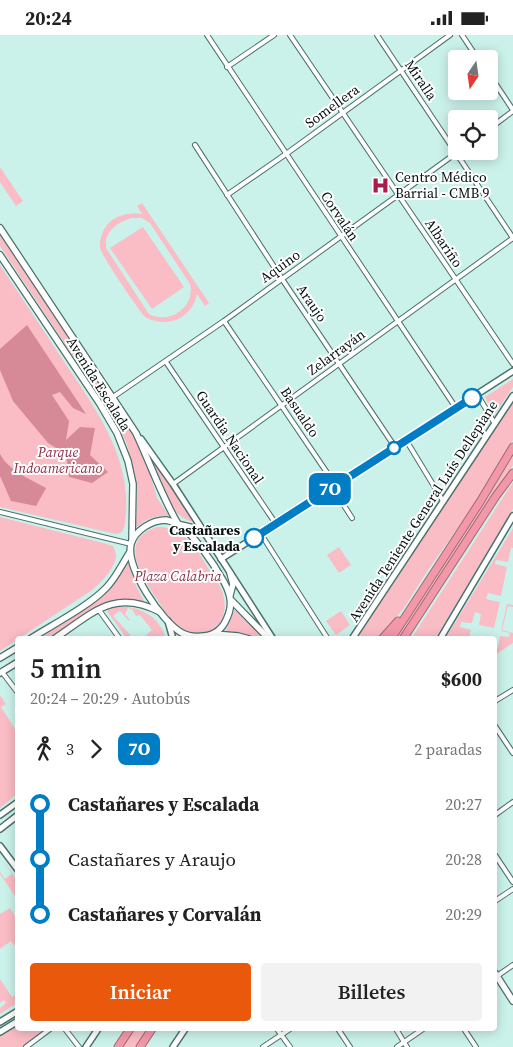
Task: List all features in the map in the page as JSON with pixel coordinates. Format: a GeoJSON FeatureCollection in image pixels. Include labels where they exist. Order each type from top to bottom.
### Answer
{"type":"FeatureCollection","features":[{"type":"Feature","properties":{"kind":"highway"},"geometry":{"type":"LineString","coordinates":[[393,636],[480,502],[513,447]]}},
{"type":"Feature","properties":{"kind":"highway"},"geometry":{"type":"LineString","coordinates":[[405,636],[513,473]]}},
{"type":"Feature","properties":{"kind":"highway"},"geometry":{"type":"LineString","coordinates":[[385,636],[412,606]]}},
{"type":"Feature","properties":{"kind":"highway"},"geometry":{"type":"LineString","coordinates":[[408,636],[420,613]]}},
{"type":"Feature","properties":{"kind":"highway"},"geometry":{"type":"LineString","coordinates":[[118,1047],[129,1031]]}},
{"type":"Feature","properties":{"kind":"highway"},"geometry":{"type":"LineString","coordinates":[[140,1047],[151,1031]]}},
{"type":"Feature","properties":{"kind":"main road","name":"Avenida Escalada"},"geometry":{"type":"LineString","coordinates":[[0,228],[136,433],[152,467],[163,498],[179,524]]}},
{"type":"Feature","properties":{"kind":"main road","name":"Avenida Escalada"},"geometry":{"type":"LineString","coordinates":[[0,255],[100,404],[117,433],[128,461],[133,485],[132,543]]}},
{"type":"Feature","properties":{"kind":"main road"},"geometry":{"type":"LineString","coordinates":[[35,636],[105,589],[113,580],[130,552],[132,543],[139,531],[151,523],[168,520],[194,527],[202,532]]}},
{"type":"Feature","properties":{"kind":"main road"},"geometry":{"type":"LineString","coordinates":[[179,524],[202,547],[231,598],[266,636]]}},
{"type":"Feature","properties":{"kind":"main road"},"geometry":{"type":"LineString","coordinates":[[130,552],[136,575],[141,585],[167,621],[181,632],[192,636]]}},
{"type":"Feature","properties":{"kind":"main road"},"geometry":{"type":"LineString","coordinates":[[211,636],[227,619],[233,584],[230,573]]}},
{"type":"Feature","properties":{"kind":"main road"},"geometry":{"type":"LineString","coordinates":[[59,636],[113,603],[130,601],[150,607],[163,614]]}},
{"type":"Feature","properties":{"kind":"main road"},"geometry":{"type":"LineString","coordinates":[[211,636],[238,636]]}},
{"type":"Feature","properties":{"kind":"main road"},"geometry":{"type":"LineString","coordinates":[[0,658],[15,649]]}},
{"type":"Feature","properties":{"kind":"main road"},"geometry":{"type":"LineString","coordinates":[[1,673],[15,664]]}},
{"type":"Feature","properties":{"kind":"main road"},"geometry":{"type":"LineString","coordinates":[[497,977],[513,1001]]}},
{"type":"Feature","properties":{"kind":"street","name":"Corvalán"},"geometry":{"type":"LineString","coordinates":[[207,35],[340,237],[456,408]]}},
{"type":"Feature","properties":{"kind":"street"},"geometry":{"type":"LineString","coordinates":[[227,67],[274,35]]}},
{"type":"Feature","properties":{"kind":"street","name":"Albariño"},"geometry":{"type":"LineString","coordinates":[[290,35],[513,364]]}},
{"type":"Feature","properties":{"kind":"street","name":"Miralla"},"geometry":{"type":"LineString","coordinates":[[377,35],[448,138]]}},
{"type":"Feature","properties":{"kind":"street","name":"Somellera"},"geometry":{"type":"LineString","coordinates":[[227,195],[450,35]]}},
{"type":"Feature","properties":{"kind":"street"},"geometry":{"type":"LineString","coordinates":[[462,35],[472,50]]}},
{"type":"Feature","properties":{"kind":"street"},"geometry":{"type":"LineString","coordinates":[[498,88],[513,110],[498,122]]}},
{"type":"Feature","properties":{"kind":"street","name":"Araujo"},"geometry":{"type":"LineString","coordinates":[[196,145],[282,279],[395,447]]}},
{"type":"Feature","properties":{"kind":"street","name":"Aquino"},"geometry":{"type":"LineString","coordinates":[[113,397],[224,321],[448,159]]}},
{"type":"Feature","properties":{"kind":"street","name":"Miralla"},"geometry":{"type":"LineString","coordinates":[[463,160],[513,238]]}},
{"type":"Feature","properties":{"kind":"street","name":"Zelarrayán"},"geometry":{"type":"LineString","coordinates":[[172,484],[513,238]]}},
{"type":"Feature","properties":{"kind":"street","name":"Basualdo"},"geometry":{"type":"LineString","coordinates":[[224,321],[332,480],[336,493],[352,518]]}},
{"type":"Feature","properties":{"kind":"street","name":"Guardia Nacional"},"geometry":{"type":"LineString","coordinates":[[166,362],[276,524]]}},
{"type":"Feature","properties":{"kind":"street"},"geometry":{"type":"LineString","coordinates":[[221,559],[513,371]]}},
{"type":"Feature","properties":{"kind":"street"},"geometry":{"type":"LineString","coordinates":[[477,394],[494,424]]}},
{"type":"Feature","properties":{"kind":"street","name":"Avenida Teniente General Luís Dellepiane"},"geometry":{"type":"LineString","coordinates":[[354,636],[513,396]]}},
{"type":"Feature","properties":{"kind":"street","name":"Avenida Escalada"},"geometry":{"type":"LineString","coordinates":[[136,433],[172,484],[271,636]]}},
{"type":"Feature","properties":{"kind":"street"},"geometry":{"type":"LineString","coordinates":[[406,440],[443,501]]}},
{"type":"Feature","properties":{"kind":"street"},"geometry":{"type":"LineString","coordinates":[[0,511],[132,543]]}},
{"type":"Feature","properties":{"kind":"street"},"geometry":{"type":"LineString","coordinates":[[442,636],[513,516]]}},
{"type":"Feature","properties":{"kind":"street"},"geometry":{"type":"LineString","coordinates":[[261,534],[326,636]]}},
{"type":"Feature","properties":{"kind":"street"},"geometry":{"type":"LineString","coordinates":[[99,610],[118,636]]}},
{"type":"Feature","properties":{"kind":"street"},"geometry":{"type":"LineString","coordinates":[[167,621],[172,636]]}},
{"type":"Feature","properties":{"kind":"street"},"geometry":{"type":"LineString","coordinates":[[1,673],[15,689]]}},
{"type":"Feature","properties":{"kind":"street"},"geometry":{"type":"LineString","coordinates":[[497,700],[513,690]]}},
{"type":"Feature","properties":{"kind":"street"},"geometry":{"type":"LineString","coordinates":[[497,729],[513,753]]}},
{"type":"Feature","properties":{"kind":"street"},"geometry":{"type":"LineString","coordinates":[[497,814],[513,802]]}},
{"type":"Feature","properties":{"kind":"street"},"geometry":{"type":"LineString","coordinates":[[0,815],[15,804]]}},
{"type":"Feature","properties":{"kind":"street"},"geometry":{"type":"LineString","coordinates":[[0,829],[15,817]]}},
{"type":"Feature","properties":{"kind":"street"},"geometry":{"type":"LineString","coordinates":[[0,846],[15,866]]}},
{"type":"Feature","properties":{"kind":"street"},"geometry":{"type":"LineString","coordinates":[[497,858],[513,882]]}},
{"type":"Feature","properties":{"kind":"street"},"geometry":{"type":"LineString","coordinates":[[497,900],[513,889]]}},
{"type":"Feature","properties":{"kind":"street"},"geometry":{"type":"LineString","coordinates":[[497,975],[513,965]]}},
{"type":"Feature","properties":{"kind":"street"},"geometry":{"type":"LineString","coordinates":[[0,1022],[15,1013]]}},
{"type":"Feature","properties":{"kind":"street"},"geometry":{"type":"LineString","coordinates":[[0,1032],[15,1023]]}},
{"type":"Feature","properties":{"kind":"street"},"geometry":{"type":"LineString","coordinates":[[26,1047],[47,1031]]}},
{"type":"Feature","properties":{"kind":"street"},"geometry":{"type":"LineString","coordinates":[[67,1031],[79,1047]]}},
{"type":"Feature","properties":{"kind":"street"},"geometry":{"type":"LineString","coordinates":[[86,1047],[97,1031]]}},
{"type":"Feature","properties":{"kind":"street"},"geometry":{"type":"LineString","coordinates":[[174,1047],[184,1031]]}},
{"type":"Feature","properties":{"kind":"street"},"geometry":{"type":"LineString","coordinates":[[279,1031],[290,1047]]}},
{"type":"Feature","properties":{"kind":"street"},"geometry":{"type":"LineString","coordinates":[[263,1047],[286,1031]]}},
{"type":"Feature","properties":{"kind":"street"},"geometry":{"type":"LineString","coordinates":[[339,1031],[350,1047]]}},
{"type":"Feature","properties":{"kind":"street"},"geometry":{"type":"LineString","coordinates":[[397,1031],[407,1047]]}},
{"type":"Feature","properties":{"kind":"street"},"geometry":{"type":"LineString","coordinates":[[397,1047],[420,1031]]}},
{"type":"Feature","properties":{"kind":"street"},"geometry":{"type":"LineString","coordinates":[[465,1031],[476,1047]]}},
{"type":"Feature","properties":{"kind":"green space"},"geometry":{"type":"Polygon","coordinates":[[[0,167],[23,201],[16,206],[0,182],[0,167]]]}},
{"type":"Feature","properties":{"kind":"green space"},"geometry":{"type":"Polygon","coordinates":[[[142,203],[209,303],[205,306],[197,294],[190,310],[177,319],[161,322],[145,317],[113,271],[100,248],[101,236],[109,223],[119,216],[134,213],[142,214],[137,206],[142,203]],[[131,218],[116,225],[109,232],[106,248],[149,314],[165,317],[179,312],[185,307],[191,292],[190,284],[150,223],[142,218],[131,218]]]}},
{"type":"Feature","properties":{"kind":"green space"},"geometry":{"type":"Polygon","coordinates":[[[143,227],[184,287],[152,309],[110,248],[143,227]]]}},
{"type":"Feature","properties":{"kind":"green space"},"geometry":{"type":"Polygon","coordinates":[[[0,234],[137,441],[146,460],[157,498],[169,516],[152,518],[138,527],[136,526],[137,486],[127,444],[115,419],[0,246],[0,234]]]}},
{"type":"Feature","properties":{"kind":"green space","name":"Parque Indoamericano"},"geometry":{"type":"Polygon","coordinates":[[[0,265],[85,393],[107,430],[122,469],[126,490],[126,512],[124,528],[121,533],[116,534],[0,507],[0,265]]]}},
{"type":"Feature","properties":{"kind":"green space"},"geometry":{"type":"Polygon","coordinates":[[[513,379],[513,387],[494,415],[485,397],[513,379]]]}},
{"type":"Feature","properties":{"kind":"green space"},"geometry":{"type":"Polygon","coordinates":[[[513,401],[513,440],[488,485],[428,570],[404,608],[381,636],[359,636],[513,401]]]}},
{"type":"Feature","properties":{"kind":"green space"},"geometry":{"type":"Polygon","coordinates":[[[513,456],[513,465],[400,636],[398,636],[513,456]]]}},
{"type":"Feature","properties":{"kind":"green space"},"geometry":{"type":"Polygon","coordinates":[[[151,457],[193,522],[183,518],[176,512],[164,495],[151,457]]]}},
{"type":"Feature","properties":{"kind":"green space"},"geometry":{"type":"Polygon","coordinates":[[[513,482],[513,509],[437,636],[413,636],[513,482]]]}},
{"type":"Feature","properties":{"kind":"green space"},"geometry":{"type":"Polygon","coordinates":[[[0,517],[113,546],[116,555],[114,565],[104,579],[92,590],[23,636],[15,636],[15,641],[0,651],[0,517]]]}},
{"type":"Feature","properties":{"kind":"green space","name":"Plaza Calabria"},"geometry":{"type":"Polygon","coordinates":[[[157,527],[174,530],[184,536],[199,553],[219,585],[225,603],[221,621],[213,629],[204,633],[195,633],[180,627],[165,612],[145,580],[136,559],[135,549],[138,540],[145,533],[157,527]]]}},
{"type":"Feature","properties":{"kind":"green space"},"geometry":{"type":"Polygon","coordinates":[[[513,528],[513,548],[511,548],[508,562],[496,560],[495,564],[507,567],[501,596],[488,593],[486,599],[500,602],[494,628],[479,625],[481,614],[475,612],[472,623],[461,622],[460,627],[471,630],[470,636],[447,636],[513,528]]]}},
{"type":"Feature","properties":{"kind":"green space"},"geometry":{"type":"Polygon","coordinates":[[[339,547],[351,565],[339,573],[327,555],[339,547]]]}},
{"type":"Feature","properties":{"kind":"green space"},"geometry":{"type":"Polygon","coordinates":[[[127,560],[136,586],[145,603],[131,600],[112,601],[56,636],[43,636],[89,605],[110,586],[127,560]]]}},
{"type":"Feature","properties":{"kind":"green space"},"geometry":{"type":"Polygon","coordinates":[[[507,604],[513,605],[513,607],[508,606],[502,630],[513,633],[513,643],[497,654],[500,636],[509,637],[510,633],[501,631],[507,604]]]}},
{"type":"Feature","properties":{"kind":"green space"},"geometry":{"type":"Polygon","coordinates":[[[114,606],[123,606],[146,613],[158,623],[165,636],[145,636],[152,630],[140,615],[136,616],[132,609],[128,608],[125,614],[129,621],[119,611],[113,616],[131,636],[125,636],[107,611],[114,606]]]}},
{"type":"Feature","properties":{"kind":"green space"},"geometry":{"type":"Polygon","coordinates":[[[234,611],[237,611],[262,636],[249,636],[226,631],[234,611]]]}},
{"type":"Feature","properties":{"kind":"green space"},"geometry":{"type":"Polygon","coordinates":[[[341,611],[350,625],[336,635],[326,621],[341,611]]]}},
{"type":"Feature","properties":{"kind":"green space"},"geometry":{"type":"Polygon","coordinates":[[[0,695],[6,704],[1,707],[15,729],[15,796],[0,808],[0,695]]]}},
{"type":"Feature","properties":{"kind":"green space"},"geometry":{"type":"Polygon","coordinates":[[[0,856],[15,877],[15,896],[0,872],[5,879],[12,874],[0,856]]]}},
{"type":"Feature","properties":{"kind":"green space"},"geometry":{"type":"Polygon","coordinates":[[[10,908],[15,916],[15,946],[11,941],[0,949],[0,914],[10,908]]]}},
{"type":"Feature","properties":{"kind":"green space"},"geometry":{"type":"Polygon","coordinates":[[[0,979],[12,997],[15,995],[15,1004],[0,1014],[0,1008],[6,1003],[4,1000],[0,1003],[0,979]]]}},
{"type":"Feature","properties":{"kind":"green space"},"geometry":{"type":"Polygon","coordinates":[[[15,1026],[15,1031],[42,1031],[22,1047],[0,1047],[0,1036],[15,1026]]]}},
{"type":"Feature","properties":{"kind":"green space"},"geometry":{"type":"Polygon","coordinates":[[[134,1031],[147,1031],[136,1047],[123,1047],[134,1031]]]}},
{"type":"Feature","properties":{"kind":"shaded area"},"geometry":{"type":"Polygon","coordinates":[[[27,325],[86,414],[73,408],[60,392],[52,395],[69,421],[66,440],[80,427],[95,428],[90,455],[108,472],[92,483],[69,477],[66,454],[48,443],[13,401],[0,370],[0,349],[27,325]]]}},
{"type":"Feature","properties":{"kind":"shaded area"},"geometry":{"type":"Polygon","coordinates":[[[0,454],[14,470],[46,488],[36,506],[11,501],[0,476],[0,454]]]}},
{"type":"Feature","properties":{"kind":"bus line","name":"7O"},"geometry":{"type":"LineString","coordinates":[[254,538],[472,398]]}},
{"type":"Feature","properties":{"kind":"place","name":"Centro Médico Barrial - CMB 9"},"geometry":{"type":"Point","coordinates":[381,185]}},
{"type":"Feature","properties":{"kind":"place","name":"Castañares y Escalada"},"geometry":{"type":"Point","coordinates":[254,538]}}]}
